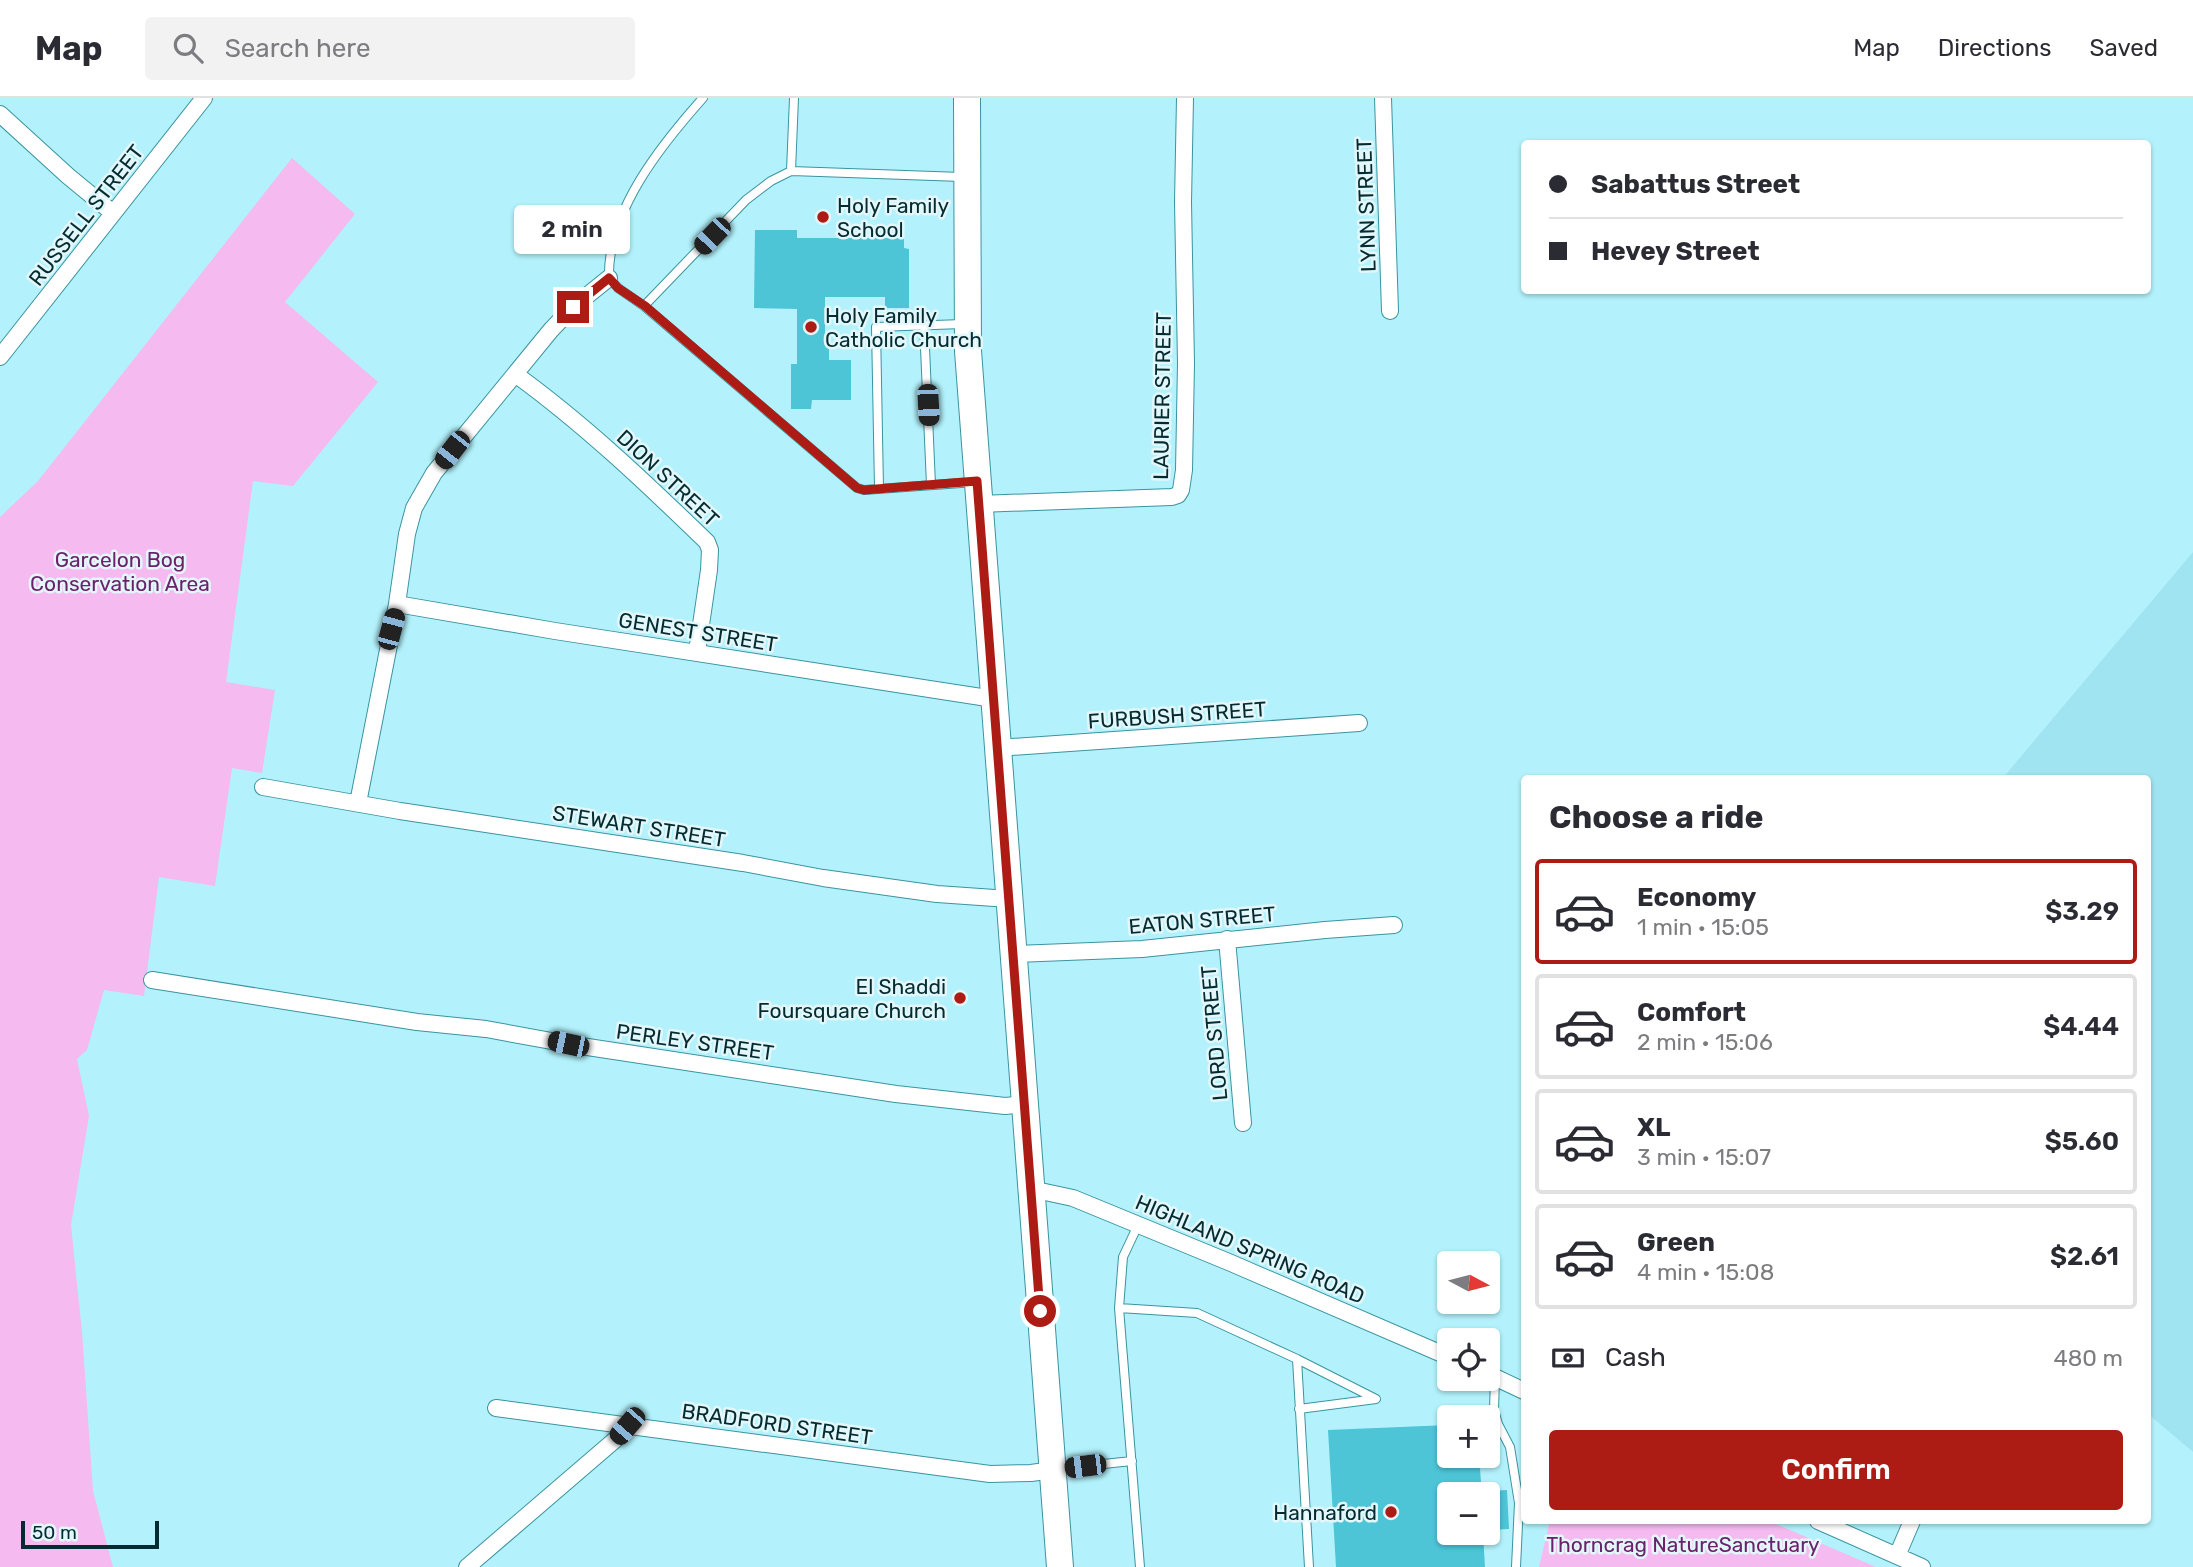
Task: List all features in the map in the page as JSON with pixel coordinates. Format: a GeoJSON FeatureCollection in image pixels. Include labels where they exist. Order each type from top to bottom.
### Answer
{"type":"FeatureCollection","features":[{"type":"Feature","properties":{"kind":"main road"},"geometry":{"type":"LineString","coordinates":[[967,98],[967,323],[1060,1567]]}},
{"type":"Feature","properties":{"kind":"street","name":"RUSSELL STREET"},"geometry":{"type":"LineString","coordinates":[[0,357],[204,98]]}},
{"type":"Feature","properties":{"kind":"street","name":"LAURIER STREET"},"geometry":{"type":"LineString","coordinates":[[978,493],[1070,499],[1172,497],[1178,495],[1181,490],[1184,470],[1186,363],[1183,202],[1185,98]]}},
{"type":"Feature","properties":{"kind":"street","name":"LYNN STREET"},"geometry":{"type":"LineString","coordinates":[[1383,98],[1390,311]]}},
{"type":"Feature","properties":{"kind":"street"},"geometry":{"type":"LineString","coordinates":[[0,114],[113,213]]}},
{"type":"Feature","properties":{"kind":"street"},"geometry":{"type":"LineString","coordinates":[[358,803],[414,508],[434,473],[515,374],[573,307],[609,278]]}},
{"type":"Feature","properties":{"kind":"street","name":"DION STREET"},"geometry":{"type":"LineString","coordinates":[[515,374],[543,394],[608,450],[708,542],[709,570],[697,652]]}},
{"type":"Feature","properties":{"kind":"street","name":"GENEST STREET"},"geometry":{"type":"LineString","coordinates":[[397,604],[994,699]]}},
{"type":"Feature","properties":{"kind":"street","name":"FURBUSH STREET"},"geometry":{"type":"LineString","coordinates":[[997,748],[1359,723]]}},
{"type":"Feature","properties":{"kind":"street","name":"STEWART STREET"},"geometry":{"type":"LineString","coordinates":[[263,787],[823,878],[937,894],[1009,899]]}},
{"type":"Feature","properties":{"kind":"street","name":"EATON STREET"},"geometry":{"type":"LineString","coordinates":[[1013,954],[1142,949],[1394,925]]}},
{"type":"Feature","properties":{"kind":"street","name":"LORD STREET"},"geometry":{"type":"LineString","coordinates":[[1227,939],[1243,1123]]}},
{"type":"Feature","properties":{"kind":"street","name":"PERLEY STREET"},"geometry":{"type":"LineString","coordinates":[[152,980],[417,1022],[486,1029],[896,1094],[1005,1106],[1025,1104]]}},
{"type":"Feature","properties":{"kind":"street","name":"HIGHLAND SPRING ROAD"},"geometry":{"type":"LineString","coordinates":[[1031,1189],[1073,1198],[1437,1352]]}},
{"type":"Feature","properties":{"kind":"street"},"geometry":{"type":"LineString","coordinates":[[1500,1380],[1521,1390]]}},
{"type":"Feature","properties":{"kind":"street","name":"BRADFORD STREET"},"geometry":{"type":"LineString","coordinates":[[496,1408],[990,1474],[1031,1474],[1053,1470]]}},
{"type":"Feature","properties":{"kind":"street"},"geometry":{"type":"LineString","coordinates":[[471,1566],[627,1426]]}},
{"type":"Feature","properties":{"kind":"street"},"geometry":{"type":"LineString","coordinates":[[1825,1524],[1922,1567]]}},
{"type":"Feature","properties":{"kind":"street"},"geometry":{"type":"LineString","coordinates":[[1897,1556],[1911,1524]]}},
{"type":"Feature","properties":{"kind":"lane"},"geometry":{"type":"LineString","coordinates":[[703,98],[676,129],[639,182],[619,222],[608,263],[609,278],[857,488],[864,490],[931,485],[978,493]]}},
{"type":"Feature","properties":{"kind":"lane"},"geometry":{"type":"LineString","coordinates":[[791,171],[794,98]]}},
{"type":"Feature","properties":{"kind":"lane"},"geometry":{"type":"LineString","coordinates":[[645,306],[746,200],[771,181],[791,171],[966,178]]}},
{"type":"Feature","properties":{"kind":"lane"},"geometry":{"type":"LineString","coordinates":[[879,489],[876,327],[967,323]]}},
{"type":"Feature","properties":{"kind":"lane"},"geometry":{"type":"LineString","coordinates":[[924,325],[931,485]]}},
{"type":"Feature","properties":{"kind":"lane"},"geometry":{"type":"LineString","coordinates":[[1138,1225],[1123,1256],[1119,1308],[1140,1567]]}},
{"type":"Feature","properties":{"kind":"lane"},"geometry":{"type":"LineString","coordinates":[[1119,1308],[1197,1312],[1376,1399],[1299,1409]]}},
{"type":"Feature","properties":{"kind":"lane"},"geometry":{"type":"LineString","coordinates":[[1297,1359],[1309,1567]]}},
{"type":"Feature","properties":{"kind":"lane"},"geometry":{"type":"LineString","coordinates":[[1492,1391],[1497,1424],[1510,1447],[1519,1503],[1516,1567]]}},
{"type":"Feature","properties":{"kind":"lane"},"geometry":{"type":"LineString","coordinates":[[1053,1470],[1132,1461]]}},
{"type":"Feature","properties":{"kind":"shaded area"},"geometry":{"type":"Polygon","coordinates":[[[2193,552],[2193,1452],[2151,1416],[2151,775],[2005,775],[2193,552]]]}},
{"type":"Feature","properties":{"kind":"green space","name":"Garcelon Bog Conservation Area"},"geometry":{"type":"Polygon","coordinates":[[[292,158],[355,214],[285,302],[378,382],[293,486],[253,481],[226,682],[275,690],[262,773],[232,768],[215,886],[159,877],[144,996],[104,990],[87,1050],[77,1059],[89,1116],[71,1225],[82,1332],[93,1491],[113,1567],[0,1567],[0,517],[38,481],[292,158]]]}},
{"type":"Feature","properties":{"kind":"green space","name":"Thorncrag NatureSanctuary"},"geometry":{"type":"Polygon","coordinates":[[[1549,1524],[1776,1524],[1876,1567],[1539,1567],[1549,1524]]]}},
{"type":"Feature","properties":{"kind":"building","name":"Holy Family Catholic Church"},"geometry":{"type":"Polygon","coordinates":[[[755,230],[797,230],[797,238],[904,238],[904,248],[909,249],[909,308],[885,308],[885,297],[825,297],[825,336],[829,336],[829,360],[851,360],[851,400],[812,400],[811,409],[791,409],[791,364],[797,364],[797,309],[754,308],[755,230]]]}},
{"type":"Feature","properties":{"kind":"building","name":"Hannaford"},"geometry":{"type":"Polygon","coordinates":[[[1437,1425],[1437,1468],[1480,1468],[1481,1482],[1437,1482],[1437,1545],[1484,1545],[1485,1567],[1336,1567],[1328,1430],[1437,1425]]]}},
{"type":"Feature","properties":{"kind":"building"},"geometry":{"type":"Polygon","coordinates":[[[1500,1490],[1507,1490],[1509,1529],[1500,1529],[1500,1490]]]}},
{"type":"Feature","properties":{"kind":"place","name":"Holy Family School"},"geometry":{"type":"Point","coordinates":[823,217]}},
{"type":"Feature","properties":{"kind":"place","name":"Holy Family Catholic Church"},"geometry":{"type":"Point","coordinates":[811,327]}},
{"type":"Feature","properties":{"kind":"place","name":"El Shaddi Foursquare Church"},"geometry":{"type":"Point","coordinates":[960,998]}},
{"type":"Feature","properties":{"kind":"place","name":"Hannaford"},"geometry":{"type":"Point","coordinates":[1391,1512]}},
{"type":"Feature","properties":{"kind":"route"},"geometry":{"type":"LineString","coordinates":[[573,307],[609,278],[857,488],[864,490],[977,481],[1040,1311]]}}]}
